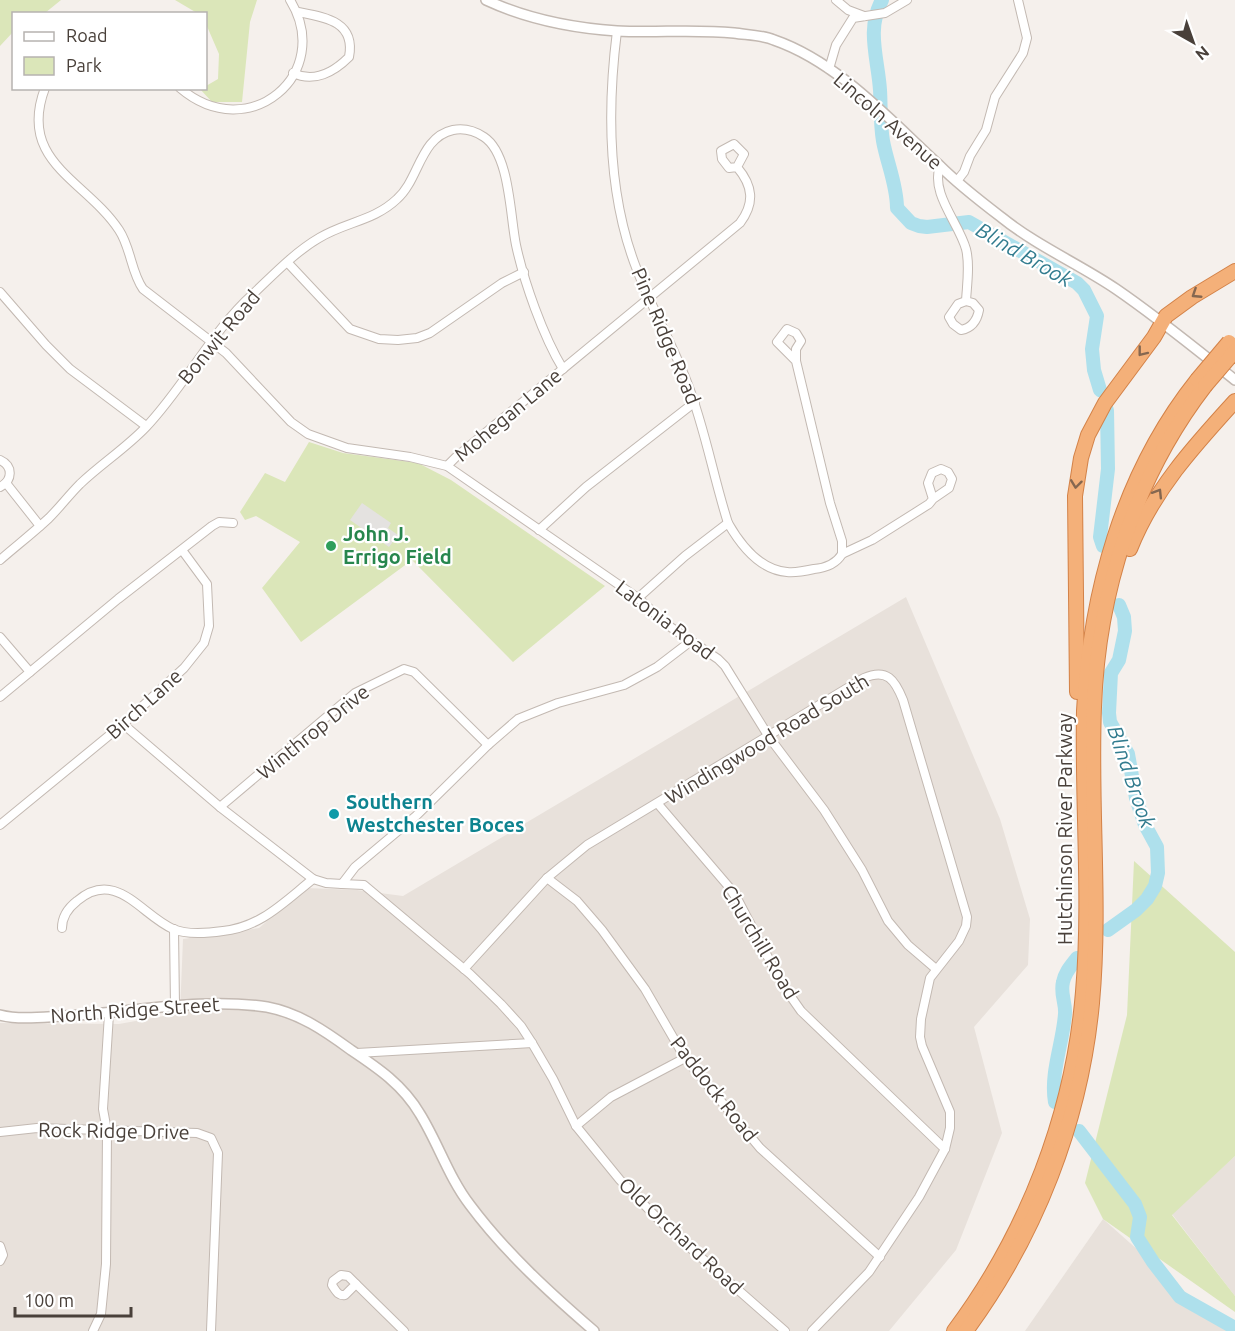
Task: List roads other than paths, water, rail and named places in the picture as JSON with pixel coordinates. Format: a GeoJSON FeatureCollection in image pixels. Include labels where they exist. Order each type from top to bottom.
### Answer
{"type":"FeatureCollection","features":[{"type":"Feature","properties":{"kind":"highway"},"geometry":{"type":"LineString","coordinates":[[1084,814],[1077,758],[1075,496],[1081,458],[1091,428],[1105,403],[1154,337],[1161,323],[1173,310],[1235,271]]}},
{"type":"Feature","properties":{"kind":"highway","name":"Hutchinson River Parkway"},"geometry":{"type":"LineString","coordinates":[[954,1331],[988,1281],[1022,1219],[1061,1115],[1078,1034],[1085,957],[1085,697],[1088,656],[1098,600],[1121,519],[1149,455],[1170,417],[1233,343]]}},
{"type":"Feature","properties":{"kind":"highway","name":"Hutchinson River Parkway"},"geometry":{"type":"LineString","coordinates":[[966,1331],[1006,1270],[1038,1207],[1058,1155],[1078,1088],[1088,1032],[1095,955],[1093,737],[1098,654],[1118,559],[1136,506],[1150,474],[1201,383]]}},
{"type":"Feature","properties":{"kind":"highway"},"geometry":{"type":"LineString","coordinates":[[1098,654],[1118,585],[1139,528],[1162,488],[1184,458],[1235,401]]}},
{"type":"Feature","properties":{"kind":"highway"},"geometry":{"type":"LineString","coordinates":[[942,1331],[975,1290],[1022,1219]]}},
{"type":"Feature","properties":{"kind":"highway"},"geometry":{"type":"LineString","coordinates":[[973,1331],[1006,1270]]}},
{"type":"Feature","properties":{"kind":"street"},"geometry":{"type":"LineString","coordinates":[[183,90],[201,104],[217,109],[252,108],[271,99],[285,86],[301,58],[302,26],[298,12],[290,0]]}},
{"type":"Feature","properties":{"kind":"street","name":"Lincoln Avenue"},"geometry":{"type":"LineString","coordinates":[[486,0],[505,9],[544,21],[617,31],[709,31],[752,35],[772,39],[812,57],[895,123],[957,181],[1004,219],[1056,255],[1114,288],[1235,380]]}},
{"type":"Feature","properties":{"kind":"street"},"geometry":{"type":"LineString","coordinates":[[836,0],[848,9],[865,16]]}},
{"type":"Feature","properties":{"kind":"street"},"geometry":{"type":"LineString","coordinates":[[829,69],[836,45],[853,18],[885,12],[907,0]]}},
{"type":"Feature","properties":{"kind":"street"},"geometry":{"type":"LineString","coordinates":[[957,181],[986,130],[995,97],[1025,46],[1026,25],[1018,0]]}},
{"type":"Feature","properties":{"kind":"street"},"geometry":{"type":"LineString","coordinates":[[293,73],[308,78],[328,72],[349,57],[351,48],[350,39],[339,25],[321,16],[298,12]]}},
{"type":"Feature","properties":{"kind":"street","name":"Pine Ridge Road"},"geometry":{"type":"LineString","coordinates":[[617,31],[612,159],[625,232],[636,267],[695,402],[705,431],[728,523]]}},
{"type":"Feature","properties":{"kind":"street","name":"Mohegan Lane"},"geometry":{"type":"LineString","coordinates":[[44,90],[39,108],[39,138],[49,157],[115,224],[125,241],[139,283],[158,302],[226,353],[291,422],[308,434],[347,448],[410,457],[447,466],[740,223],[751,204],[749,184],[737,167]]}},
{"type":"Feature","properties":{"kind":"street","name":"Bonwit Road"},"geometry":{"type":"LineString","coordinates":[[0,560],[40,526],[81,484],[146,426],[250,296],[319,238],[332,231],[367,220],[386,208],[405,191],[424,152],[448,131],[468,130],[485,138],[496,152],[509,192],[516,244],[524,272],[546,334],[563,369]]}},
{"type":"Feature","properties":{"kind":"street"},"geometry":{"type":"LineString","coordinates":[[940,166],[936,176],[939,190],[966,251],[966,301]]}},
{"type":"Feature","properties":{"kind":"street"},"geometry":{"type":"LineString","coordinates":[[288,263],[350,330],[379,339],[398,340],[417,338],[430,333],[502,283],[524,272]]}},
{"type":"Feature","properties":{"kind":"street"},"geometry":{"type":"LineString","coordinates":[[0,292],[70,369],[146,426]]}},
{"type":"Feature","properties":{"kind":"street"},"geometry":{"type":"LineString","coordinates":[[638,598],[660,577],[728,523],[747,550],[758,560],[785,572],[824,568],[839,559],[842,554],[842,541],[830,503],[796,361]]}},
{"type":"Feature","properties":{"kind":"street"},"geometry":{"type":"LineString","coordinates":[[538,530],[586,487],[695,402]]}},
{"type":"Feature","properties":{"kind":"street"},"geometry":{"type":"LineString","coordinates":[[0,460],[10,469],[10,474],[3,485],[40,526]]}},
{"type":"Feature","properties":{"kind":"street","name":"Latonia Road"},"geometry":{"type":"LineString","coordinates":[[447,466],[638,598],[666,624],[707,650],[725,666],[769,737],[824,810],[862,870],[888,921],[908,945],[936,969]]}},
{"type":"Feature","properties":{"kind":"street"},"geometry":{"type":"LineString","coordinates":[[842,554],[872,540],[929,504],[933,499]]}},
{"type":"Feature","properties":{"kind":"street"},"geometry":{"type":"LineString","coordinates":[[0,697],[118,599],[212,526],[219,522],[233,523]]}},
{"type":"Feature","properties":{"kind":"street","name":"Birch Lane"},"geometry":{"type":"LineString","coordinates":[[0,825],[123,724],[184,668],[204,643],[209,626],[207,584],[182,550]]}},
{"type":"Feature","properties":{"kind":"street"},"geometry":{"type":"LineString","coordinates":[[0,637],[30,672]]}},
{"type":"Feature","properties":{"kind":"street"},"geometry":{"type":"LineString","coordinates":[[342,884],[355,867],[417,815],[488,745],[518,719],[558,703],[624,685],[657,667],[691,641]]}},
{"type":"Feature","properties":{"kind":"street","name":"Winthrop Drive"},"geometry":{"type":"LineString","coordinates":[[220,807],[356,693],[404,669],[414,672],[488,745]]}},
{"type":"Feature","properties":{"kind":"street","name":"Windingwood Road South"},"geometry":{"type":"LineString","coordinates":[[464,969],[547,878],[587,845],[875,673],[886,675],[894,682],[903,700],[967,917],[966,926],[959,941],[936,969]]}},
{"type":"Feature","properties":{"kind":"street"},"geometry":{"type":"LineString","coordinates":[[62,928],[64,916],[70,906],[83,896],[105,890],[117,892],[134,900],[174,929],[191,932],[221,932],[242,929],[256,923],[313,879],[220,807],[123,724]]}},
{"type":"Feature","properties":{"kind":"street","name":"Churchill Road"},"geometry":{"type":"LineString","coordinates":[[658,804],[729,887],[782,984],[801,1011],[945,1149]]}},
{"type":"Feature","properties":{"kind":"street","name":"Paddock Road"},"geometry":{"type":"LineString","coordinates":[[547,878],[577,901],[603,930],[645,989],[685,1058],[760,1148],[880,1257]]}},
{"type":"Feature","properties":{"kind":"street","name":"Old Orchard Road"},"geometry":{"type":"LineString","coordinates":[[313,879],[326,883],[364,885],[464,969],[501,1004],[521,1026],[532,1043],[576,1126],[620,1180],[663,1224],[785,1331]]}},
{"type":"Feature","properties":{"kind":"street"},"geometry":{"type":"LineString","coordinates":[[174,929],[175,1007]]}},
{"type":"Feature","properties":{"kind":"street"},"geometry":{"type":"LineString","coordinates":[[812,1331],[844,1300],[880,1257],[919,1197],[945,1149],[950,1128],[950,1112],[920,1037],[921,1019],[930,978],[936,969]]}},
{"type":"Feature","properties":{"kind":"street","name":"North Ridge Street"},"geometry":{"type":"LineString","coordinates":[[0,1015],[24,1018],[110,1014],[208,1003],[236,1004],[284,1011],[315,1024],[394,1080],[420,1112],[468,1203],[495,1236],[531,1273],[594,1331]]}},
{"type":"Feature","properties":{"kind":"street"},"geometry":{"type":"LineString","coordinates":[[93,1331],[100,1314],[106,1264],[107,1131],[103,1109],[110,1014]]}},
{"type":"Feature","properties":{"kind":"street"},"geometry":{"type":"LineString","coordinates":[[357,1053],[532,1043]]}},
{"type":"Feature","properties":{"kind":"street"},"geometry":{"type":"LineString","coordinates":[[576,1126],[610,1097],[685,1058]]}},
{"type":"Feature","properties":{"kind":"street","name":"Rock Ridge Drive"},"geometry":{"type":"LineString","coordinates":[[0,1132],[36,1128],[197,1133],[211,1138],[218,1153],[211,1331]]}},
{"type":"Feature","properties":{"kind":"street"},"geometry":{"type":"LineString","coordinates":[[0,1246],[3,1255],[0,1261]]}},
{"type":"Feature","properties":{"kind":"street"},"geometry":{"type":"LineString","coordinates":[[356,1284],[404,1331]]}},
{"type":"Feature","properties":{"kind":"waterway","name":"Blind Brook"},"geometry":{"type":"LineString","coordinates":[[882,0],[877,11],[874,44],[880,90],[882,135],[897,208],[911,223],[919,226],[969,222],[1077,283],[1084,290],[1097,316],[1092,349],[1094,370],[1100,390]]}},
{"type":"Feature","properties":{"kind":"waterway","name":"Blind Brook"},"geometry":{"type":"LineString","coordinates":[[1103,546],[1100,537],[1108,469],[1107,410]]}},
{"type":"Feature","properties":{"kind":"waterway","name":"Blind Brook"},"geometry":{"type":"LineString","coordinates":[[1108,930],[1147,899],[1155,886],[1158,873],[1157,847],[1145,825],[1136,798],[1128,754],[1110,722],[1111,673],[1119,660],[1125,631],[1124,617],[1119,605]]}},
{"type":"Feature","properties":{"kind":"waterway","name":"Blind Brook"},"geometry":{"type":"LineString","coordinates":[[1055,1102],[1055,1069],[1065,1014],[1062,986],[1067,972],[1077,958]]}},
{"type":"Feature","properties":{"kind":"waterway","name":"Blind Brook"},"geometry":{"type":"LineString","coordinates":[[1079,1131],[1135,1204],[1140,1217],[1137,1237],[1180,1297],[1235,1328]]}},
{"type":"Feature","properties":{"kind":"place","name":"John J. Errigo Field"},"geometry":{"type":"Point","coordinates":[331,546]}},
{"type":"Feature","properties":{"kind":"place","name":"Southern Westchester Boces"},"geometry":{"type":"Point","coordinates":[334,814]}}]}
